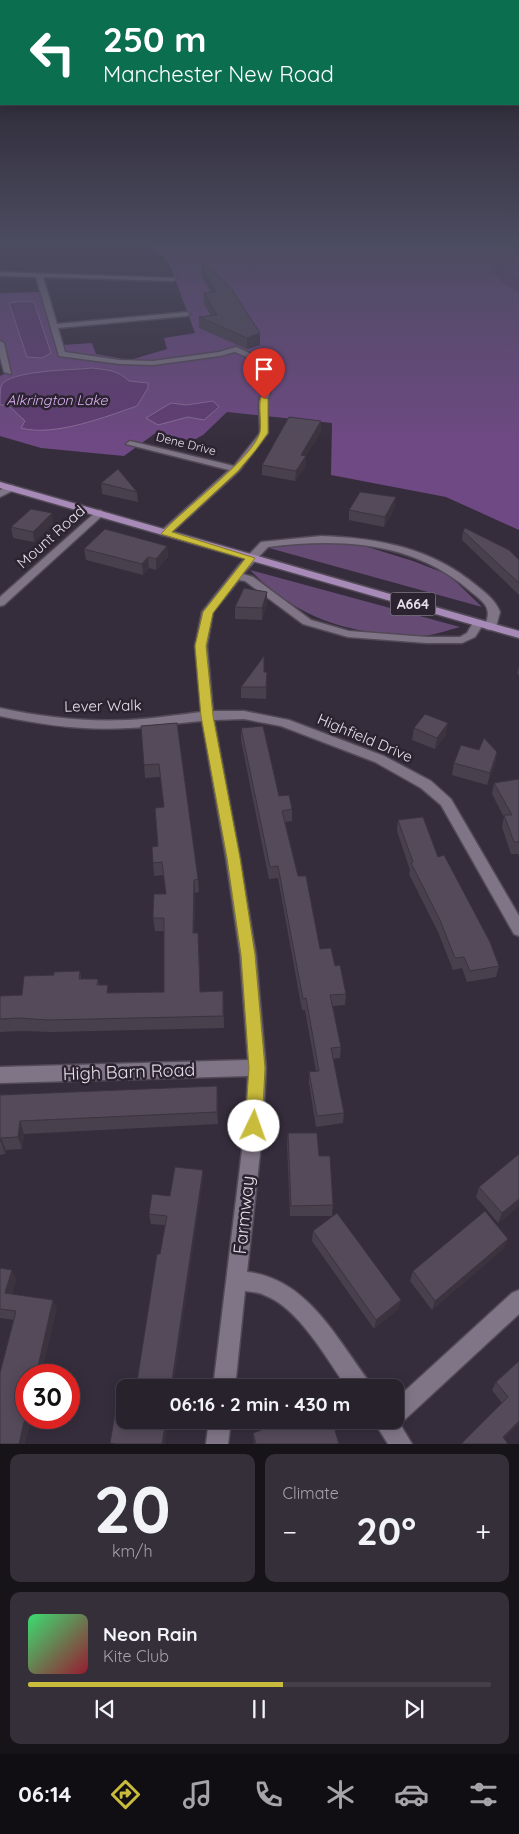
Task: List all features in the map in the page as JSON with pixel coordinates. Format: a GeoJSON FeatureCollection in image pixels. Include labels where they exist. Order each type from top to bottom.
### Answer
{"type":"FeatureCollection","features":[{"type":"Feature","properties":{"kind":"main road"},"geometry":{"type":"LineString","coordinates":[[0,485],[250,558]]}},
{"type":"Feature","properties":{"kind":"main road","name":"A664"},"geometry":{"type":"LineString","coordinates":[[250,558],[519,635]]}},
{"type":"Feature","properties":{"kind":"street"},"geometry":{"type":"LineString","coordinates":[[49,310],[62,354],[120,362],[153,363],[188,356],[220,354],[236,349],[270,365],[274,372],[263,401],[264,433],[236,469],[165,534]]}},
{"type":"Feature","properties":{"kind":"street"},"geometry":{"type":"LineString","coordinates":[[54,326],[187,314]]}},
{"type":"Feature","properties":{"kind":"street"},"geometry":{"type":"LineString","coordinates":[[0,343],[8,372]]}},
{"type":"Feature","properties":{"kind":"street","name":"Dene Drive"},"geometry":{"type":"LineString","coordinates":[[130,444],[236,469]]}},
{"type":"Feature","properties":{"kind":"street"},"geometry":{"type":"LineString","coordinates":[[0,494],[11,488]]}},
{"type":"Feature","properties":{"kind":"street","name":"Mount Road"},"geometry":{"type":"LineString","coordinates":[[0,603],[100,514]]}},
{"type":"Feature","properties":{"kind":"street","name":"Farmway"},"geometry":{"type":"LineString","coordinates":[[225,1379],[254,1126],[257,1068],[248,955],[233,858],[207,716],[201,646],[208,612],[250,558],[265,544],[289,541],[355,540],[395,548],[442,564],[463,577],[494,608],[496,617],[490,627]]}},
{"type":"Feature","properties":{"kind":"street"},"geometry":{"type":"LineString","coordinates":[[236,576],[249,579],[307,622],[348,634],[427,640],[462,640],[471,635],[478,623]]}},
{"type":"Feature","properties":{"kind":"street","name":"Lever Walk"},"geometry":{"type":"LineString","coordinates":[[0,712],[46,722],[87,725],[130,724],[207,716]]}},
{"type":"Feature","properties":{"kind":"street","name":"Highfield Drive"},"geometry":{"type":"LineString","coordinates":[[207,716],[259,717],[275,720],[396,765],[418,778],[446,802],[519,930]]}},
{"type":"Feature","properties":{"kind":"street","name":"High Barn Road"},"geometry":{"type":"LineString","coordinates":[[0,1076],[257,1068]]}},
{"type":"Feature","properties":{"kind":"street"},"geometry":{"type":"LineString","coordinates":[[237,1280],[264,1284],[282,1294],[303,1310],[353,1379]]}},
{"type":"Feature","properties":{"kind":"street"},"geometry":{"type":"LineString","coordinates":[[404,1405],[519,1300]]}},
{"type":"Feature","properties":{"kind":"street"},"geometry":{"type":"LineString","coordinates":[[217,1444],[219,1429]]}},
{"type":"Feature","properties":{"kind":"street"},"geometry":{"type":"LineString","coordinates":[[394,1429],[401,1444]]}},
{"type":"Feature","properties":{"kind":"shaded area"},"geometry":{"type":"Polygon","coordinates":[[[0,310],[48,310],[62,345],[92,343],[96,354],[130,360],[167,349],[164,338],[195,333],[187,310],[519,310],[519,530],[446,497],[331,475],[332,423],[227,412],[203,435],[192,441],[157,432],[124,456],[41,448],[0,436],[0,376],[8,372],[0,343],[0,310]]]}},
{"type":"Feature","properties":{"kind":"shaded area"},"geometry":{"type":"Polygon","coordinates":[[[307,542],[361,545],[413,561],[449,575],[482,607],[269,548],[307,542]]]}},
{"type":"Feature","properties":{"kind":"shaded area"},"geometry":{"type":"Polygon","coordinates":[[[250,570],[460,627],[432,635],[419,636],[349,628],[313,616],[297,607],[281,597],[250,570]]]}},
{"type":"Feature","properties":{"kind":"water"},"geometry":{"type":"Polygon","coordinates":[[[11,310],[37,310],[51,353],[42,358],[27,357],[11,310]]]}},
{"type":"Feature","properties":{"kind":"water","name":"Alkrington Lake"},"geometry":{"type":"Polygon","coordinates":[[[92,368],[116,373],[129,381],[148,383],[148,388],[137,406],[79,425],[49,430],[21,428],[25,421],[8,405],[0,405],[1,386],[6,381],[15,377],[43,372],[92,368]]]}},
{"type":"Feature","properties":{"kind":"water"},"geometry":{"type":"Polygon","coordinates":[[[213,401],[219,407],[204,420],[188,417],[158,425],[146,418],[171,403],[186,405],[213,401]]]}},
{"type":"Feature","properties":{"kind":"building"},"geometry":{"type":"Polygon","coordinates":[[[214,310],[245,310],[260,333],[247,338],[199,317],[217,315],[214,310]]]}},
{"type":"Feature","properties":{"kind":"building"},"geometry":{"type":"Polygon","coordinates":[[[289,417],[321,421],[301,455],[306,456],[296,471],[262,465],[289,417]]]}},
{"type":"Feature","properties":{"kind":"building"},"geometry":{"type":"Polygon","coordinates":[[[118,469],[137,492],[101,483],[118,469]]]}},
{"type":"Feature","properties":{"kind":"building"},"geometry":{"type":"Polygon","coordinates":[[[360,492],[396,497],[385,517],[349,510],[360,492]]]}},
{"type":"Feature","properties":{"kind":"building"},"geometry":{"type":"Polygon","coordinates":[[[31,509],[52,513],[33,532],[11,527],[31,509]]]}},
{"type":"Feature","properties":{"kind":"building"},"geometry":{"type":"Polygon","coordinates":[[[465,528],[509,550],[519,560],[519,583],[463,531],[465,528]]]}},
{"type":"Feature","properties":{"kind":"building"},"geometry":{"type":"Polygon","coordinates":[[[105,529],[167,546],[156,559],[148,557],[142,564],[84,549],[105,529]]]}},
{"type":"Feature","properties":{"kind":"building"},"geometry":{"type":"Polygon","coordinates":[[[244,588],[267,592],[262,608],[235,607],[244,588]]]}},
{"type":"Feature","properties":{"kind":"building"},"geometry":{"type":"Polygon","coordinates":[[[264,656],[264,672],[267,672],[266,687],[241,687],[264,656]]]}},
{"type":"Feature","properties":{"kind":"building"},"geometry":{"type":"Polygon","coordinates":[[[425,714],[448,723],[437,738],[414,728],[425,714]]]}},
{"type":"Feature","properties":{"kind":"building"},"geometry":{"type":"Polygon","coordinates":[[[177,723],[198,879],[194,880],[193,933],[198,933],[200,992],[223,991],[223,1016],[48,1020],[0,1019],[0,996],[22,995],[24,976],[54,975],[54,972],[80,971],[79,979],[98,979],[97,985],[108,985],[107,993],[164,992],[164,918],[153,918],[153,913],[154,894],[166,894],[162,862],[153,863],[152,847],[158,846],[155,808],[164,807],[159,764],[144,765],[141,726],[177,723]]]}},
{"type":"Feature","properties":{"kind":"building"},"geometry":{"type":"Polygon","coordinates":[[[263,726],[279,796],[289,795],[292,809],[282,811],[298,876],[306,876],[320,949],[331,948],[335,966],[340,965],[346,994],[330,995],[341,1047],[331,1048],[344,1113],[317,1116],[309,1072],[319,1071],[306,998],[303,999],[278,866],[270,867],[241,728],[263,726]]]}},
{"type":"Feature","properties":{"kind":"building"},"geometry":{"type":"Polygon","coordinates":[[[484,738],[497,752],[490,773],[454,763],[461,745],[479,750],[484,738]]]}},
{"type":"Feature","properties":{"kind":"building"},"geometry":{"type":"Polygon","coordinates":[[[519,779],[519,842],[514,842],[504,815],[512,815],[494,783],[519,779]]]}},
{"type":"Feature","properties":{"kind":"building"},"geometry":{"type":"Polygon","coordinates":[[[423,817],[438,857],[444,855],[490,942],[499,966],[470,971],[464,957],[455,958],[440,920],[411,863],[413,862],[398,820],[423,817]]]}},
{"type":"Feature","properties":{"kind":"building"},"geometry":{"type":"Polygon","coordinates":[[[217,1086],[217,1112],[20,1121],[18,1137],[1,1138],[0,1142],[0,1095],[217,1086]]]}},
{"type":"Feature","properties":{"kind":"building"},"geometry":{"type":"Polygon","coordinates":[[[288,1133],[317,1133],[319,1156],[330,1156],[333,1205],[291,1206],[288,1133]]]}},
{"type":"Feature","properties":{"kind":"building"},"geometry":{"type":"Polygon","coordinates":[[[519,1154],[519,1199],[502,1213],[479,1187],[519,1154]]]}},
{"type":"Feature","properties":{"kind":"building"},"geometry":{"type":"Polygon","coordinates":[[[175,1167],[203,1170],[172,1379],[137,1379],[157,1254],[160,1254],[167,1216],[149,1214],[152,1194],[170,1196],[175,1167]]]}},
{"type":"Feature","properties":{"kind":"building"},"geometry":{"type":"Polygon","coordinates":[[[485,1211],[508,1239],[435,1301],[413,1271],[485,1211]]]}},
{"type":"Feature","properties":{"kind":"building"},"geometry":{"type":"Polygon","coordinates":[[[337,1213],[401,1300],[376,1320],[313,1231],[337,1213]]]}},
{"type":"Feature","properties":{"kind":"building"},"geometry":{"type":"Polygon","coordinates":[[[0,1268],[12,1270],[5,1293],[53,1300],[38,1364],[15,1364],[15,1429],[22,1429],[19,1444],[0,1444],[0,1373],[16,1311],[0,1309],[0,1268]]]}},
{"type":"Feature","properties":{"kind":"building"},"geometry":{"type":"Polygon","coordinates":[[[519,1361],[519,1421],[503,1437],[508,1444],[463,1444],[508,1397],[496,1382],[519,1361]]]}},
{"type":"Feature","properties":{"kind":"building"},"geometry":{"type":"Polygon","coordinates":[[[115,1414],[116,1429],[164,1429],[162,1444],[110,1443],[115,1414]]]}},
{"type":"Feature","properties":{"kind":"building"},"geometry":{"type":"Polygon","coordinates":[[[264,1429],[335,1429],[339,1444],[256,1444],[253,1433],[264,1429]]]}},
{"type":"Feature","properties":{"kind":"route"},"geometry":{"type":"LineString","coordinates":[[254,1126],[257,1068],[248,955],[233,858],[207,716],[201,646],[208,612],[250,558],[165,534],[236,469],[252,450],[264,433],[264,399]]}}]}
